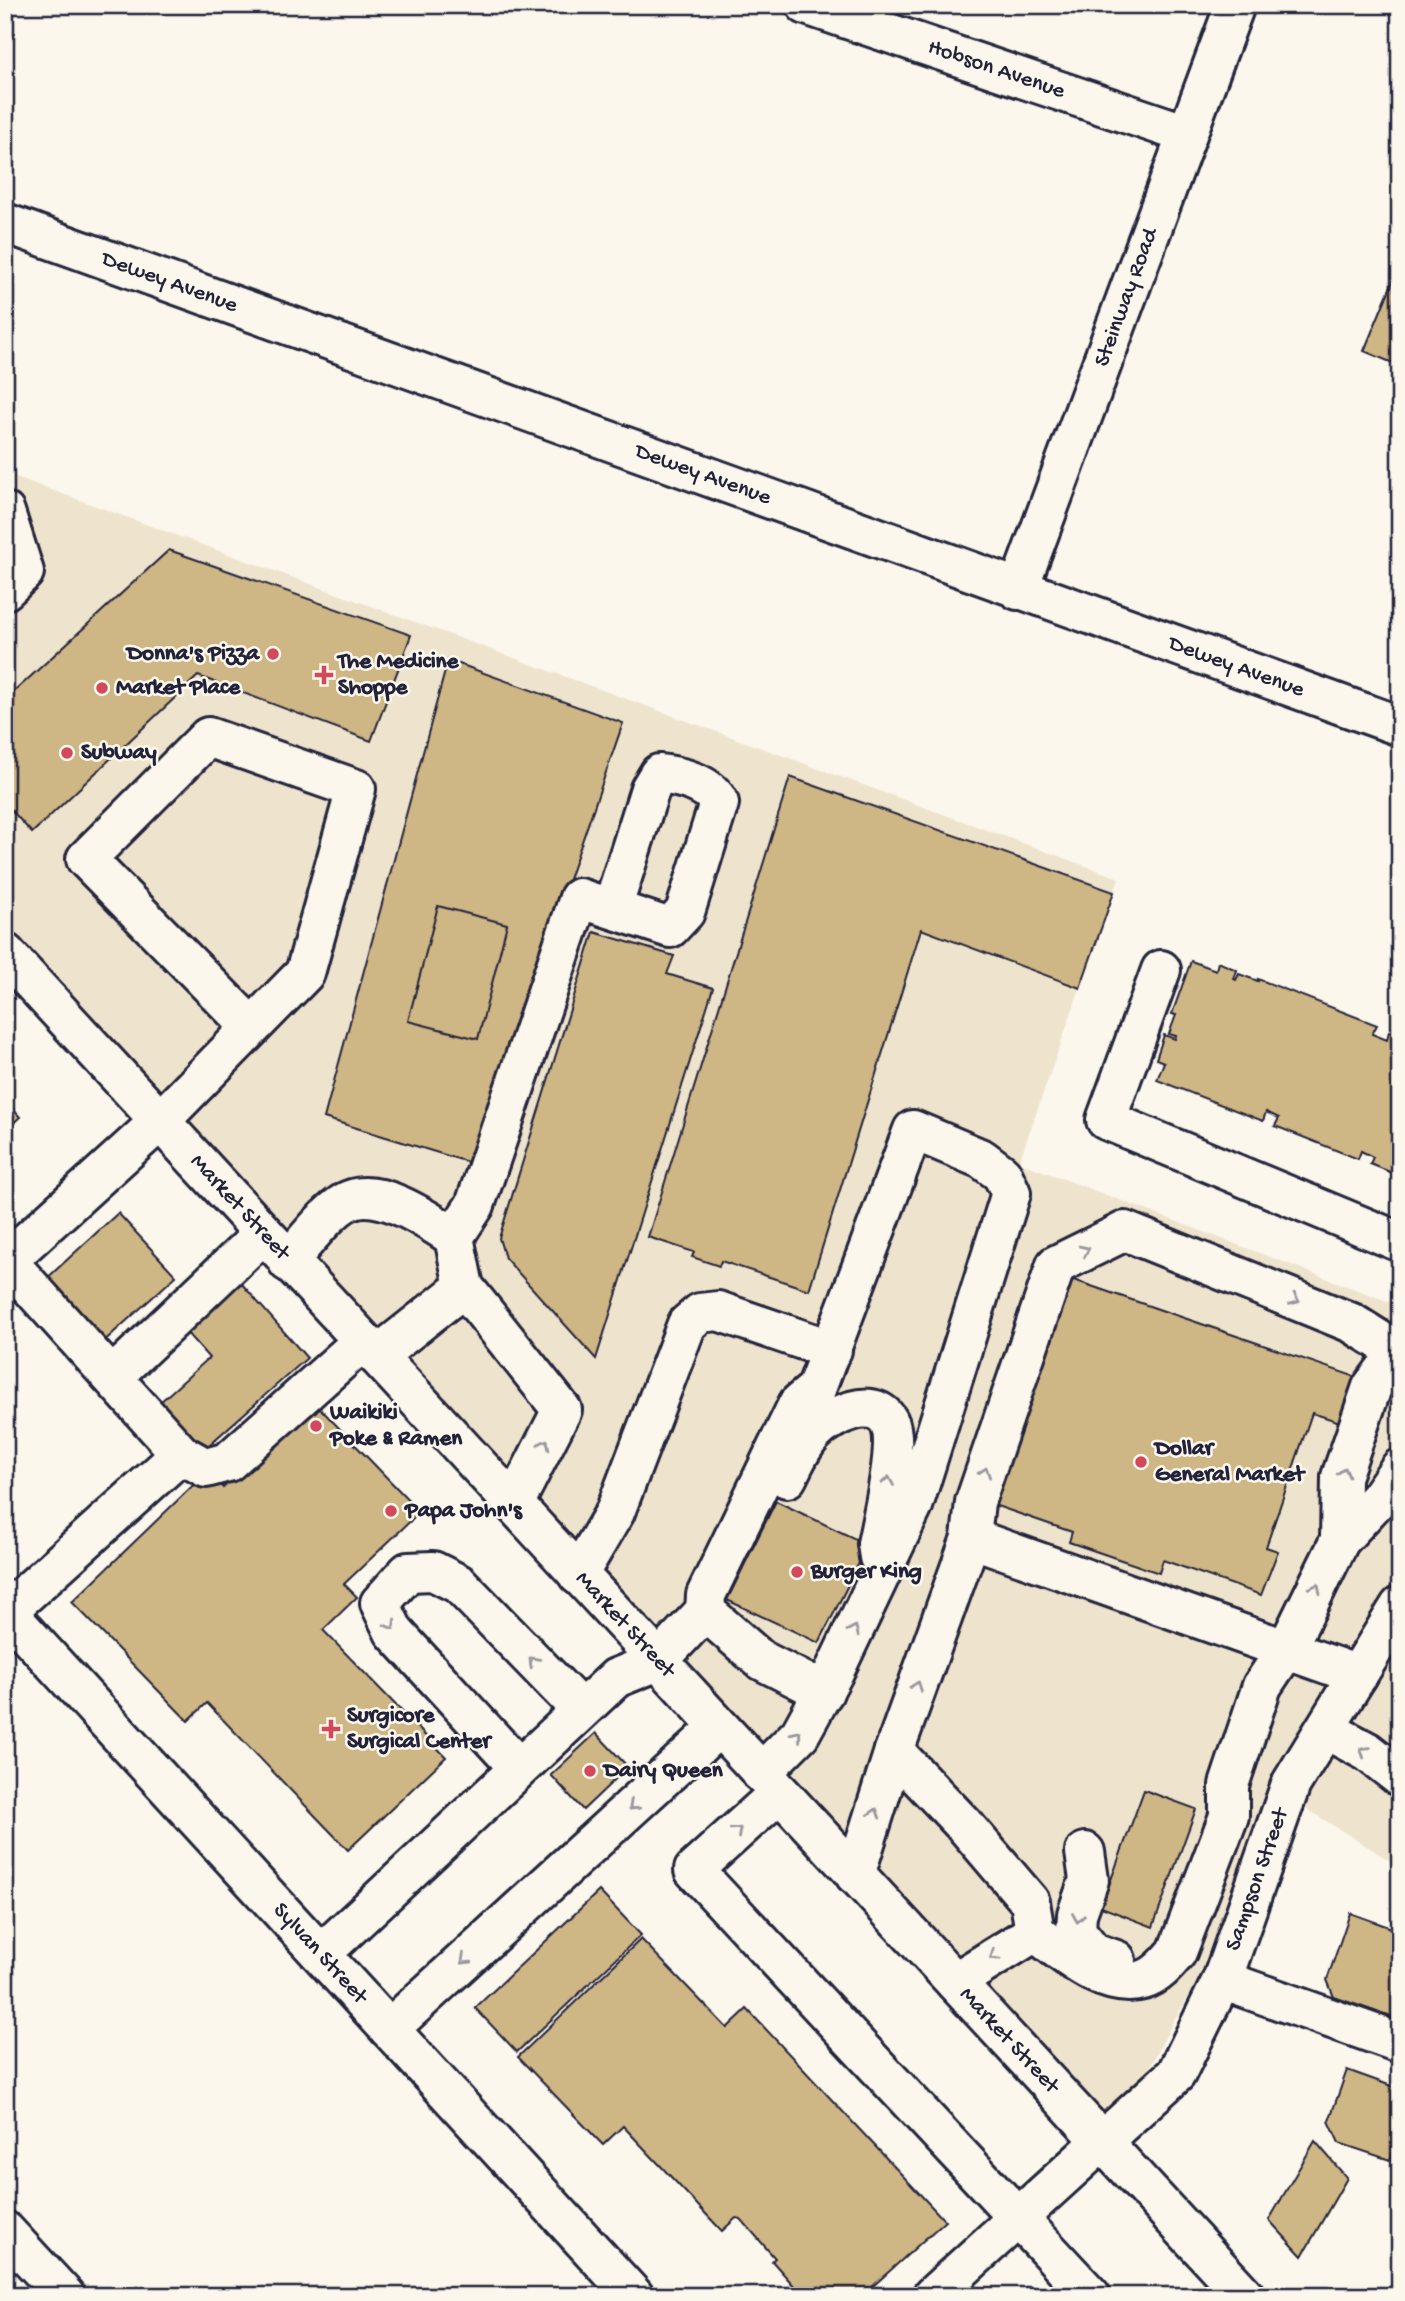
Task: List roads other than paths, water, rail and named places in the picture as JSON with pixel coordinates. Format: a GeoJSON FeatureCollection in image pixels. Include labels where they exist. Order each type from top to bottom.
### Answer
{"type":"FeatureCollection","features":[{"type":"Feature","properties":{"kind":"street","name":"Hobson Avenue"},"geometry":{"type":"LineString","coordinates":[[806,5],[1187,134]]}},
{"type":"Feature","properties":{"kind":"street","name":"Steinway Road"},"geometry":{"type":"LineString","coordinates":[[1018,590],[1235,5]]}},
{"type":"Feature","properties":{"kind":"street","name":"Dewey Avenue"},"geometry":{"type":"LineString","coordinates":[[5,223],[1400,726]]}},
{"type":"Feature","properties":{"kind":"street"},"geometry":{"type":"LineString","coordinates":[[5,512],[24,572],[5,590]]}},
{"type":"Feature","properties":{"kind":"street"},"geometry":{"type":"LineString","coordinates":[[251,1027],[86,859],[208,737],[356,789],[305,973],[160,1121],[6,1261],[181,1454],[206,1468],[228,1462],[370,1349],[464,1287]]}},
{"type":"Feature","properties":{"kind":"street"},"geometry":{"type":"LineString","coordinates":[[514,1504],[562,1409],[464,1287],[454,1237],[475,1205],[579,898],[612,909]]}},
{"type":"Feature","properties":{"kind":"street","name":"Market Street"},"geometry":{"type":"LineString","coordinates":[[5,953],[1245,2296]]}},
{"type":"Feature","properties":{"kind":"street"},"geometry":{"type":"LineString","coordinates":[[1161,970],[1106,1120],[1400,1242]]}},
{"type":"Feature","properties":{"kind":"street"},"geometry":{"type":"LineString","coordinates":[[824,1692],[761,1660],[711,1616],[706,1595],[799,1404],[816,1389],[913,1130],[982,1159],[1002,1174],[1011,1193],[914,1506],[824,1692],[800,1734],[770,1783],[694,1870],[1091,2296]]}},
{"type":"Feature","properties":{"kind":"street"},"geometry":{"type":"LineString","coordinates":[[112,1377],[276,1248],[327,1218],[348,1200],[367,1196],[413,1210],[454,1237]]}},
{"type":"Feature","properties":{"kind":"street"},"geometry":{"type":"LineString","coordinates":[[855,1875],[894,1751],[971,1538],[975,1502],[1056,1265],[1125,1231],[1352,1323],[1399,1353],[1372,1387],[1341,1477],[1340,1540]]}},
{"type":"Feature","properties":{"kind":"street"},"geometry":{"type":"LineString","coordinates":[[578,1575],[615,1513],[687,1324],[700,1313],[718,1311],[832,1350]]}},
{"type":"Feature","properties":{"kind":"street"},"geometry":{"type":"LineString","coordinates":[[816,1389],[847,1386],[878,1394],[911,1416],[932,1448]]}},
{"type":"Feature","properties":{"kind":"street"},"geometry":{"type":"LineString","coordinates":[[321,1954],[616,1678],[658,1661],[711,1616],[800,1452],[816,1431],[850,1410],[867,1408],[878,1412],[889,1422],[894,1444],[877,1544],[881,1573]]}},
{"type":"Feature","properties":{"kind":"street"},"geometry":{"type":"LineString","coordinates":[[6,1610],[181,1454]]}},
{"type":"Feature","properties":{"kind":"street"},"geometry":{"type":"LineString","coordinates":[[894,1751],[967,1828],[1032,1917],[1093,1973],[1121,1981],[1143,1980],[1163,1968],[1177,1952],[1229,1816],[1229,1785],[1262,1686],[1286,1650],[1340,1540],[1379,1498],[1400,1468]]}},
{"type":"Feature","properties":{"kind":"street"},"geometry":{"type":"LineString","coordinates":[[971,1538],[1358,1675]]}},
{"type":"Feature","properties":{"kind":"street"},"geometry":{"type":"LineString","coordinates":[[519,1768],[394,1632],[380,1604],[408,1572],[433,1571],[459,1584],[581,1710]]}},
{"type":"Feature","properties":{"kind":"street","name":"Sampson Street"},"geometry":{"type":"LineString","coordinates":[[932,2296],[1176,2074],[1222,1980],[1291,1784],[1400,1606]]}},
{"type":"Feature","properties":{"kind":"street","name":"Sylvan Street"},"geometry":{"type":"LineString","coordinates":[[6,1610],[634,2296]]}},
{"type":"Feature","properties":{"kind":"street"},"geometry":{"type":"LineString","coordinates":[[389,2029],[719,1727]]}},
{"type":"Feature","properties":{"kind":"street"},"geometry":{"type":"LineString","coordinates":[[1325,1729],[1368,1752],[1400,1777]]}},
{"type":"Feature","properties":{"kind":"street"},"geometry":{"type":"LineString","coordinates":[[1085,1852],[1089,1880],[1077,1914],[1076,1931],[1093,1952],[1113,1960],[1144,1957],[1156,1942],[1206,1808],[1229,1785]]}},
{"type":"Feature","properties":{"kind":"street"},"geometry":{"type":"LineString","coordinates":[[955,1982],[1010,1945],[1032,1917]]}},
{"type":"Feature","properties":{"kind":"street"},"geometry":{"type":"LineString","coordinates":[[1222,1980],[1400,2043]]}},
{"type":"Feature","properties":{"kind":"street"},"geometry":{"type":"LineString","coordinates":[[5,2231],[65,2296]]}},
{"type":"Feature","properties":{"kind":"place","name":"Donna's Pizza"},"geometry":{"type":"Point","coordinates":[273,654]}},
{"type":"Feature","properties":{"kind":"place","name":"The Medicine Shoppe"},"geometry":{"type":"Point","coordinates":[324,675]}},
{"type":"Feature","properties":{"kind":"place","name":"Market Place"},"geometry":{"type":"Point","coordinates":[102,688]}},
{"type":"Feature","properties":{"kind":"place","name":"Subway"},"geometry":{"type":"Point","coordinates":[67,753]}},
{"type":"Feature","properties":{"kind":"place","name":"Waikiki Poke & Ramen"},"geometry":{"type":"Point","coordinates":[316,1426]}},
{"type":"Feature","properties":{"kind":"place","name":"Dollar General Market"},"geometry":{"type":"Point","coordinates":[1141,1462]}},
{"type":"Feature","properties":{"kind":"place","name":"Papa John's"},"geometry":{"type":"Point","coordinates":[391,1511]}},
{"type":"Feature","properties":{"kind":"place","name":"Burger King"},"geometry":{"type":"Point","coordinates":[797,1572]}},
{"type":"Feature","properties":{"kind":"place","name":"Surgicore Surgical Center"},"geometry":{"type":"Point","coordinates":[331,1729]}},
{"type":"Feature","properties":{"kind":"place","name":"Dairy Queen"},"geometry":{"type":"Point","coordinates":[590,1771]}}]}
